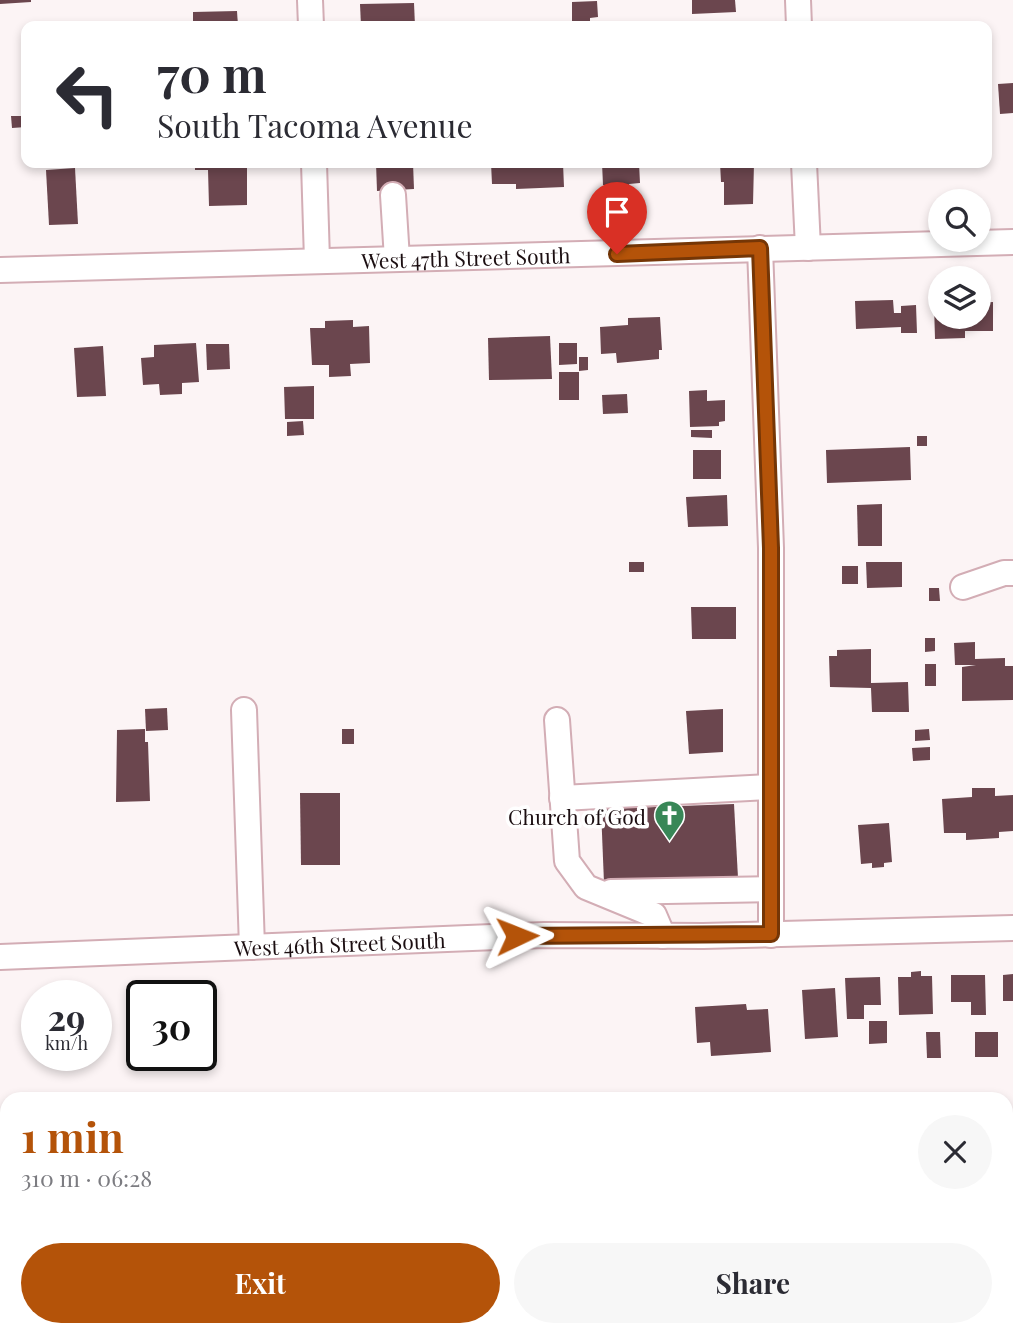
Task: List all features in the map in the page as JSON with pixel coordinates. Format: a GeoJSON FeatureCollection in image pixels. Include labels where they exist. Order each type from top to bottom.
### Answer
{"type":"FeatureCollection","features":[{"type":"Feature","properties":{"kind":"street"},"geometry":{"type":"LineString","coordinates":[[310,0],[311,21]]}},
{"type":"Feature","properties":{"kind":"street"},"geometry":{"type":"LineString","coordinates":[[798,0],[799,21]]}},
{"type":"Feature","properties":{"kind":"street"},"geometry":{"type":"LineString","coordinates":[[314,168],[317,260]]}},
{"type":"Feature","properties":{"kind":"street"},"geometry":{"type":"LineString","coordinates":[[804,168],[808,248]]}},
{"type":"Feature","properties":{"kind":"street"},"geometry":{"type":"LineString","coordinates":[[393,195],[397,259]]}},
{"type":"Feature","properties":{"kind":"street","name":"West 47th Street South"},"geometry":{"type":"LineString","coordinates":[[0,270],[1013,242]]}},
{"type":"Feature","properties":{"kind":"street"},"geometry":{"type":"LineString","coordinates":[[760,248],[771,548],[771,934]]}},
{"type":"Feature","properties":{"kind":"street"},"geometry":{"type":"LineString","coordinates":[[962,587],[1004,573],[1013,573]]}},
{"type":"Feature","properties":{"kind":"street"},"geometry":{"type":"LineString","coordinates":[[244,710],[252,947]]}},
{"type":"Feature","properties":{"kind":"street"},"geometry":{"type":"LineString","coordinates":[[557,720],[566,862],[586,887],[653,915],[663,936]]}},
{"type":"Feature","properties":{"kind":"street"},"geometry":{"type":"LineString","coordinates":[[562,798],[770,787]]}},
{"type":"Feature","properties":{"kind":"street"},"geometry":{"type":"LineString","coordinates":[[600,893],[771,888]]}},
{"type":"Feature","properties":{"kind":"street","name":"West 46th Street South"},"geometry":{"type":"LineString","coordinates":[[0,957],[544,935],[663,936],[1013,928]]}},
{"type":"Feature","properties":{"kind":"building"},"geometry":{"type":"Polygon","coordinates":[[[0,0],[31,0],[31,2],[0,4],[0,0]]]}},
{"type":"Feature","properties":{"kind":"building"},"geometry":{"type":"Polygon","coordinates":[[[692,0],[735,0],[736,12],[692,14],[692,0]]]}},
{"type":"Feature","properties":{"kind":"building"},"geometry":{"type":"Polygon","coordinates":[[[597,1],[598,17],[590,18],[590,21],[572,21],[572,2],[597,1]]]}},
{"type":"Feature","properties":{"kind":"building"},"geometry":{"type":"Polygon","coordinates":[[[414,3],[415,21],[361,21],[360,4],[414,3]]]}},
{"type":"Feature","properties":{"kind":"building"},"geometry":{"type":"Polygon","coordinates":[[[237,11],[238,21],[193,21],[193,12],[237,11]]]}},
{"type":"Feature","properties":{"kind":"building"},"geometry":{"type":"Polygon","coordinates":[[[1013,83],[1013,113],[1000,114],[998,84],[1013,83]]]}},
{"type":"Feature","properties":{"kind":"building"},"geometry":{"type":"Polygon","coordinates":[[[11,116],[21,116],[21,127],[12,128],[11,116]]]}},
{"type":"Feature","properties":{"kind":"building"},"geometry":{"type":"Polygon","coordinates":[[[75,168],[78,224],[49,225],[46,170],[75,168]]]}},
{"type":"Feature","properties":{"kind":"building"},"geometry":{"type":"Polygon","coordinates":[[[247,168],[247,205],[209,206],[208,170],[195,170],[247,168]]]}},
{"type":"Feature","properties":{"kind":"building"},"geometry":{"type":"Polygon","coordinates":[[[376,168],[413,168],[414,189],[377,191],[376,168]]]}},
{"type":"Feature","properties":{"kind":"building"},"geometry":{"type":"Polygon","coordinates":[[[491,168],[563,168],[564,187],[516,189],[516,184],[492,184],[491,168]]]}},
{"type":"Feature","properties":{"kind":"building"},"geometry":{"type":"Polygon","coordinates":[[[602,168],[639,168],[640,183],[629,184],[629,191],[616,192],[615,185],[603,185],[602,168]]]}},
{"type":"Feature","properties":{"kind":"building"},"geometry":{"type":"Polygon","coordinates":[[[720,168],[754,168],[753,204],[724,205],[724,182],[721,182],[720,168]]]}},
{"type":"Feature","properties":{"kind":"building"},"geometry":{"type":"Polygon","coordinates":[[[893,300],[894,313],[901,313],[901,306],[916,305],[917,333],[901,333],[901,327],[856,329],[855,301],[893,300]]]}},
{"type":"Feature","properties":{"kind":"building"},"geometry":{"type":"Polygon","coordinates":[[[991,302],[993,331],[965,331],[965,338],[935,339],[935,329],[991,329],[991,302]]]}},
{"type":"Feature","properties":{"kind":"building"},"geometry":{"type":"Polygon","coordinates":[[[660,317],[662,350],[659,350],[659,359],[617,363],[616,353],[601,354],[600,327],[628,325],[628,318],[660,317]]]}},
{"type":"Feature","properties":{"kind":"building"},"geometry":{"type":"Polygon","coordinates":[[[353,320],[353,327],[369,326],[370,363],[350,364],[351,376],[329,377],[329,365],[312,365],[310,328],[325,328],[325,321],[353,320]]]}},
{"type":"Feature","properties":{"kind":"building"},"geometry":{"type":"Polygon","coordinates":[[[550,336],[552,379],[489,380],[488,338],[550,336]]]}},
{"type":"Feature","properties":{"kind":"building"},"geometry":{"type":"Polygon","coordinates":[[[196,343],[199,382],[182,383],[182,394],[160,395],[159,384],[143,385],[141,358],[154,357],[154,345],[196,343]]]}},
{"type":"Feature","properties":{"kind":"building"},"geometry":{"type":"Polygon","coordinates":[[[559,343],[577,343],[577,364],[559,365],[559,343]]]}},
{"type":"Feature","properties":{"kind":"building"},"geometry":{"type":"Polygon","coordinates":[[[206,344],[229,344],[230,369],[207,370],[206,344]]]}},
{"type":"Feature","properties":{"kind":"building"},"geometry":{"type":"Polygon","coordinates":[[[103,346],[106,396],[77,397],[74,348],[103,346]]]}},
{"type":"Feature","properties":{"kind":"building"},"geometry":{"type":"Polygon","coordinates":[[[579,357],[588,357],[588,370],[579,371],[579,357]]]}},
{"type":"Feature","properties":{"kind":"building"},"geometry":{"type":"Polygon","coordinates":[[[559,372],[579,372],[579,400],[559,400],[559,372]]]}},
{"type":"Feature","properties":{"kind":"building"},"geometry":{"type":"Polygon","coordinates":[[[314,386],[314,419],[285,419],[284,387],[314,386]]]}},
{"type":"Feature","properties":{"kind":"building"},"geometry":{"type":"Polygon","coordinates":[[[707,390],[707,401],[725,400],[725,421],[719,422],[719,426],[690,427],[689,391],[707,390]]]}},
{"type":"Feature","properties":{"kind":"building"},"geometry":{"type":"Polygon","coordinates":[[[627,394],[628,413],[603,414],[602,395],[627,394]]]}},
{"type":"Feature","properties":{"kind":"building"},"geometry":{"type":"Polygon","coordinates":[[[303,421],[304,435],[287,436],[287,422],[303,421]]]}},
{"type":"Feature","properties":{"kind":"building"},"geometry":{"type":"Polygon","coordinates":[[[691,430],[712,430],[712,438],[691,437],[691,430]]]}},
{"type":"Feature","properties":{"kind":"building"},"geometry":{"type":"Polygon","coordinates":[[[917,436],[927,436],[927,446],[917,446],[917,436]]]}},
{"type":"Feature","properties":{"kind":"building"},"geometry":{"type":"Polygon","coordinates":[[[910,447],[911,480],[827,483],[826,450],[910,447]]]}},
{"type":"Feature","properties":{"kind":"building"},"geometry":{"type":"Polygon","coordinates":[[[693,450],[721,450],[721,479],[693,479],[693,450]]]}},
{"type":"Feature","properties":{"kind":"building"},"geometry":{"type":"Polygon","coordinates":[[[727,495],[728,526],[688,527],[686,497],[727,495]]]}},
{"type":"Feature","properties":{"kind":"building"},"geometry":{"type":"Polygon","coordinates":[[[882,504],[882,546],[858,546],[857,505],[882,504]]]}},
{"type":"Feature","properties":{"kind":"building"},"geometry":{"type":"Polygon","coordinates":[[[629,562],[644,562],[644,572],[629,572],[629,562]]]}},
{"type":"Feature","properties":{"kind":"building"},"geometry":{"type":"Polygon","coordinates":[[[866,562],[902,562],[902,587],[867,588],[866,562]]]}},
{"type":"Feature","properties":{"kind":"building"},"geometry":{"type":"Polygon","coordinates":[[[842,566],[858,566],[858,584],[842,584],[842,566]]]}},
{"type":"Feature","properties":{"kind":"building"},"geometry":{"type":"Polygon","coordinates":[[[929,588],[939,588],[940,601],[929,601],[929,588]]]}},
{"type":"Feature","properties":{"kind":"building"},"geometry":{"type":"Polygon","coordinates":[[[691,607],[736,607],[736,639],[692,639],[691,607]]]}},
{"type":"Feature","properties":{"kind":"building"},"geometry":{"type":"Polygon","coordinates":[[[925,638],[935,638],[935,651],[925,652],[925,638]]]}},
{"type":"Feature","properties":{"kind":"building"},"geometry":{"type":"Polygon","coordinates":[[[975,642],[975,659],[1005,658],[1005,666],[1013,666],[1013,700],[962,701],[962,667],[976,665],[955,665],[954,643],[975,642]]]}},
{"type":"Feature","properties":{"kind":"building"},"geometry":{"type":"Polygon","coordinates":[[[871,649],[871,683],[908,682],[909,712],[872,712],[871,688],[830,687],[829,656],[837,656],[837,650],[871,649]]]}},
{"type":"Feature","properties":{"kind":"building"},"geometry":{"type":"Polygon","coordinates":[[[925,664],[936,664],[936,686],[925,686],[925,664]]]}},
{"type":"Feature","properties":{"kind":"building"},"geometry":{"type":"Polygon","coordinates":[[[167,708],[168,730],[146,731],[145,709],[167,708]]]}},
{"type":"Feature","properties":{"kind":"building"},"geometry":{"type":"Polygon","coordinates":[[[723,709],[723,752],[689,754],[686,711],[723,709]]]}},
{"type":"Feature","properties":{"kind":"building"},"geometry":{"type":"Polygon","coordinates":[[[145,729],[150,801],[116,802],[117,730],[145,729]]]}},
{"type":"Feature","properties":{"kind":"building"},"geometry":{"type":"Polygon","coordinates":[[[342,729],[354,729],[354,744],[342,744],[342,729]]]}},
{"type":"Feature","properties":{"kind":"building"},"geometry":{"type":"Polygon","coordinates":[[[929,729],[930,740],[915,741],[915,730],[929,729]]]}},
{"type":"Feature","properties":{"kind":"building"},"geometry":{"type":"Polygon","coordinates":[[[930,747],[930,760],[913,761],[912,748],[930,747]]]}},
{"type":"Feature","properties":{"kind":"building"},"geometry":{"type":"Polygon","coordinates":[[[972,788],[995,788],[995,796],[1013,795],[1013,831],[999,832],[999,838],[966,840],[966,833],[944,833],[942,799],[972,797],[972,788]]]}},
{"type":"Feature","properties":{"kind":"building"},"geometry":{"type":"Polygon","coordinates":[[[300,793],[340,793],[340,865],[301,865],[300,793]]]}},
{"type":"Feature","properties":{"kind":"building","name":"Church of God"},"geometry":{"type":"Polygon","coordinates":[[[734,804],[738,878],[604,883],[601,809],[734,804]]]}},
{"type":"Feature","properties":{"kind":"building"},"geometry":{"type":"Polygon","coordinates":[[[889,823],[892,862],[884,863],[884,867],[872,868],[872,863],[861,864],[858,825],[889,823]]]}},
{"type":"Feature","properties":{"kind":"building"},"geometry":{"type":"Polygon","coordinates":[[[921,971],[921,976],[932,976],[933,1014],[899,1015],[898,977],[911,977],[911,972],[921,971]]]}},
{"type":"Feature","properties":{"kind":"building"},"geometry":{"type":"Polygon","coordinates":[[[1013,974],[1013,1001],[1003,1001],[1003,975],[1013,974]]]}},
{"type":"Feature","properties":{"kind":"building"},"geometry":{"type":"Polygon","coordinates":[[[951,975],[985,975],[986,1015],[971,1015],[971,1002],[951,1002],[951,975]]]}},
{"type":"Feature","properties":{"kind":"building"},"geometry":{"type":"Polygon","coordinates":[[[880,977],[881,1005],[864,1005],[864,1019],[847,1019],[845,978],[880,977]]]}},
{"type":"Feature","properties":{"kind":"building"},"geometry":{"type":"Polygon","coordinates":[[[835,988],[838,1037],[805,1039],[802,990],[835,988]]]}},
{"type":"Feature","properties":{"kind":"building"},"geometry":{"type":"Polygon","coordinates":[[[746,1004],[747,1010],[768,1009],[771,1052],[711,1056],[710,1042],[697,1043],[695,1007],[746,1004]]]}},
{"type":"Feature","properties":{"kind":"building"},"geometry":{"type":"Polygon","coordinates":[[[869,1021],[887,1021],[887,1043],[869,1044],[869,1021]]]}},
{"type":"Feature","properties":{"kind":"building"},"geometry":{"type":"Polygon","coordinates":[[[926,1032],[940,1032],[941,1058],[927,1058],[926,1032]]]}},
{"type":"Feature","properties":{"kind":"building"},"geometry":{"type":"Polygon","coordinates":[[[975,1032],[998,1032],[998,1057],[975,1057],[975,1032]]]}},
{"type":"Feature","properties":{"kind":"place","name":"Church of God"},"geometry":{"type":"Point","coordinates":[669,843]}},
{"type":"Feature","properties":{"kind":"route"},"geometry":{"type":"LineString","coordinates":[[517,936],[771,934],[771,548],[760,248],[617,254]]}}]}
